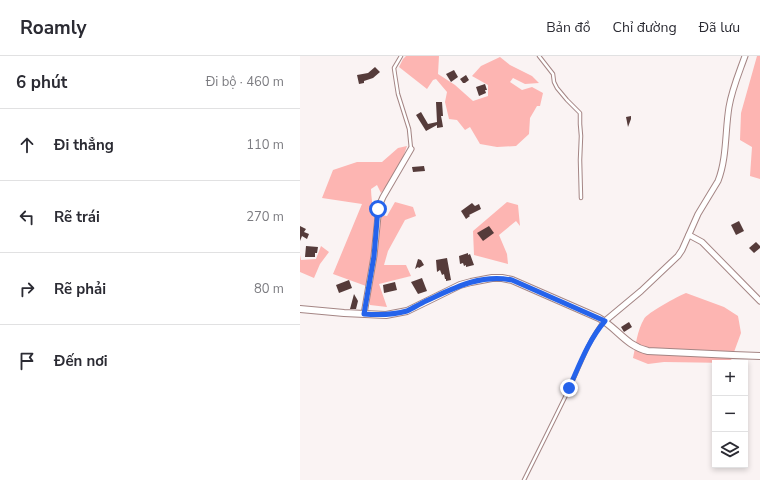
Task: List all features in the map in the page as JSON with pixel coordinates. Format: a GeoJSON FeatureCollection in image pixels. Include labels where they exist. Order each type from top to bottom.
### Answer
{"type":"FeatureCollection","features":[{"type":"Feature","properties":{"kind":"street"},"geometry":{"type":"LineString","coordinates":[[605,321],[641,291],[681,253],[698,214],[720,175],[732,94],[745,56]]}},
{"type":"Feature","properties":{"kind":"street"},"geometry":{"type":"LineString","coordinates":[[364,314],[374,256],[379,206],[411,149]]}},
{"type":"Feature","properties":{"kind":"street"},"geometry":{"type":"LineString","coordinates":[[689,234],[702,242],[760,301]]}},
{"type":"Feature","properties":{"kind":"street"},"geometry":{"type":"LineString","coordinates":[[300,309],[386,315],[407,311],[460,285],[481,280],[502,278],[512,280],[605,321],[629,343],[641,349],[648,351],[760,356]]}},
{"type":"Feature","properties":{"kind":"lane"},"geometry":{"type":"LineString","coordinates":[[401,56],[394,68],[398,94],[409,128],[411,149]]}},
{"type":"Feature","properties":{"kind":"lane"},"geometry":{"type":"LineString","coordinates":[[535,56],[544,56]]}},
{"type":"Feature","properties":{"kind":"lane"},"geometry":{"type":"LineString","coordinates":[[540,56],[553,74],[554,82],[557,88],[580,113],[581,198]]}},
{"type":"Feature","properties":{"kind":"lane"},"geometry":{"type":"LineString","coordinates":[[524,480],[595,333],[605,321]]}},
{"type":"Feature","properties":{"kind":"shaded area"},"geometry":{"type":"Polygon","coordinates":[[[406,56],[439,56],[438,74],[455,85],[473,101],[488,96],[488,85],[472,76],[481,66],[500,57],[510,65],[532,76],[539,83],[525,84],[513,78],[510,82],[522,90],[532,87],[543,93],[540,106],[537,106],[530,118],[529,134],[516,146],[497,147],[480,144],[470,127],[465,130],[457,120],[449,119],[445,102],[447,92],[436,79],[433,80],[427,89],[399,67],[406,56]]]}},
{"type":"Feature","properties":{"kind":"shaded area"},"geometry":{"type":"Polygon","coordinates":[[[757,56],[760,56],[760,179],[750,176],[752,147],[740,140],[741,113],[757,56]]]}},
{"type":"Feature","properties":{"kind":"shaded area"},"geometry":{"type":"Polygon","coordinates":[[[407,146],[399,169],[381,193],[377,185],[371,189],[371,192],[373,214],[387,216],[395,202],[413,207],[416,216],[405,220],[388,251],[384,265],[406,265],[411,276],[379,284],[387,307],[370,305],[366,286],[333,274],[362,204],[322,198],[333,170],[357,162],[382,162],[398,148],[407,146]]]}},
{"type":"Feature","properties":{"kind":"shaded area"},"geometry":{"type":"Polygon","coordinates":[[[507,202],[518,205],[520,226],[516,221],[499,235],[507,254],[508,264],[474,255],[473,231],[507,202]]]}},
{"type":"Feature","properties":{"kind":"shaded area"},"geometry":{"type":"Polygon","coordinates":[[[321,246],[329,252],[320,264],[314,278],[300,272],[300,255],[301,260],[316,259],[321,246]]]}},
{"type":"Feature","properties":{"kind":"shaded area"},"geometry":{"type":"Polygon","coordinates":[[[686,293],[724,307],[738,316],[741,333],[731,360],[712,360],[712,363],[664,362],[648,364],[633,358],[638,333],[644,319],[656,309],[686,293]]]}},
{"type":"Feature","properties":{"kind":"building"},"geometry":{"type":"Polygon","coordinates":[[[375,67],[380,72],[373,78],[359,84],[357,75],[368,73],[375,67]]]}},
{"type":"Feature","properties":{"kind":"building"},"geometry":{"type":"Polygon","coordinates":[[[454,70],[458,77],[451,82],[446,74],[454,70]]]}},
{"type":"Feature","properties":{"kind":"building"},"geometry":{"type":"Polygon","coordinates":[[[466,75],[469,80],[463,83],[460,79],[466,75]]]}},
{"type":"Feature","properties":{"kind":"building"},"geometry":{"type":"Polygon","coordinates":[[[485,84],[487,90],[485,90],[486,93],[479,96],[476,87],[485,84]]]}},
{"type":"Feature","properties":{"kind":"building"},"geometry":{"type":"Polygon","coordinates":[[[436,102],[442,102],[443,116],[441,116],[443,127],[437,128],[437,125],[426,131],[416,115],[421,112],[428,124],[437,122],[436,102]]]}},
{"type":"Feature","properties":{"kind":"building"},"geometry":{"type":"Polygon","coordinates":[[[631,116],[631,119],[628,127],[626,117],[631,116]]]}},
{"type":"Feature","properties":{"kind":"building"},"geometry":{"type":"Polygon","coordinates":[[[424,166],[425,171],[413,172],[412,167],[424,166]]]}},
{"type":"Feature","properties":{"kind":"building"},"geometry":{"type":"Polygon","coordinates":[[[472,203],[475,206],[479,204],[481,209],[469,215],[470,216],[466,219],[461,211],[472,203]]]}},
{"type":"Feature","properties":{"kind":"building"},"geometry":{"type":"Polygon","coordinates":[[[739,221],[744,231],[736,235],[731,225],[739,221]]]}},
{"type":"Feature","properties":{"kind":"building"},"geometry":{"type":"Polygon","coordinates":[[[300,226],[306,229],[304,232],[309,234],[307,239],[302,236],[300,241],[300,226]]]}},
{"type":"Feature","properties":{"kind":"building"},"geometry":{"type":"Polygon","coordinates":[[[489,226],[494,233],[483,241],[477,233],[489,226]]]}},
{"type":"Feature","properties":{"kind":"building"},"geometry":{"type":"Polygon","coordinates":[[[756,242],[760,248],[754,253],[749,248],[756,242]]]}},
{"type":"Feature","properties":{"kind":"building"},"geometry":{"type":"Polygon","coordinates":[[[306,246],[318,247],[315,257],[305,257],[306,246]]]}},
{"type":"Feature","properties":{"kind":"building"},"geometry":{"type":"Polygon","coordinates":[[[468,253],[468,255],[470,254],[474,265],[466,267],[463,263],[460,264],[459,256],[468,253]]]}},
{"type":"Feature","properties":{"kind":"building"},"geometry":{"type":"Polygon","coordinates":[[[447,258],[451,280],[446,281],[444,274],[442,275],[440,270],[437,272],[436,260],[447,258]]]}},
{"type":"Feature","properties":{"kind":"building"},"geometry":{"type":"Polygon","coordinates":[[[418,259],[421,260],[424,265],[415,269],[418,259]]]}},
{"type":"Feature","properties":{"kind":"building"},"geometry":{"type":"Polygon","coordinates":[[[422,278],[427,291],[418,294],[411,282],[422,278]]]}},
{"type":"Feature","properties":{"kind":"building"},"geometry":{"type":"Polygon","coordinates":[[[349,280],[352,288],[339,293],[336,285],[349,280]]]}},
{"type":"Feature","properties":{"kind":"building"},"geometry":{"type":"Polygon","coordinates":[[[395,282],[397,290],[384,293],[383,285],[395,282]]]}},
{"type":"Feature","properties":{"kind":"building"},"geometry":{"type":"Polygon","coordinates":[[[354,294],[358,301],[356,309],[350,309],[354,294]]]}},
{"type":"Feature","properties":{"kind":"building"},"geometry":{"type":"Polygon","coordinates":[[[629,322],[632,327],[624,332],[621,327],[629,322]]]}},
{"type":"Feature","properties":{"kind":"route"},"geometry":{"type":"LineString","coordinates":[[378,209],[374,256],[364,314],[386,315],[407,311],[460,285],[471,282],[492,278],[512,280],[605,321],[595,333],[569,388]]}}]}
